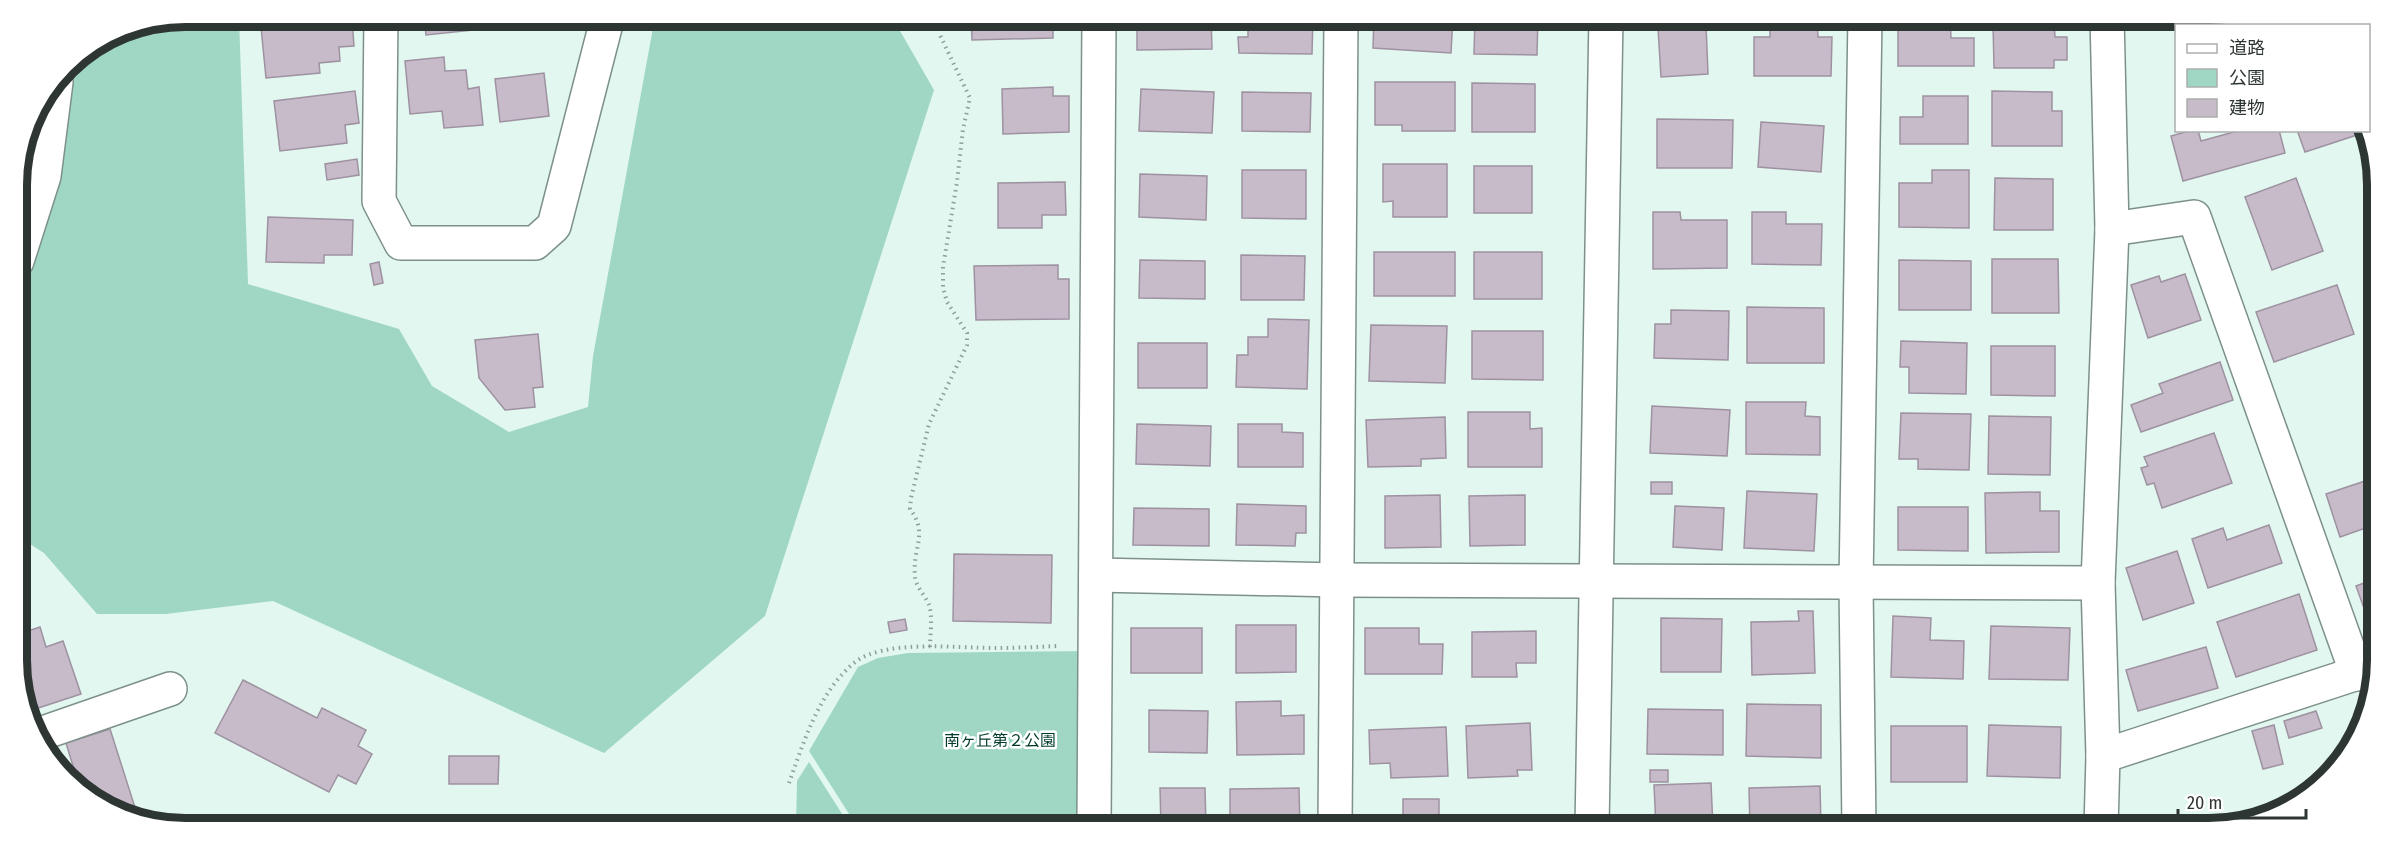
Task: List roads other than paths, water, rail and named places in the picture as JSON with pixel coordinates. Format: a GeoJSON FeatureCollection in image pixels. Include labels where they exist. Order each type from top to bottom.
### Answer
{"type":"FeatureCollection","features":[{"type":"Feature","properties":{"kind":"street"},"geometry":{"type":"LineString","coordinates":[[381,27],[379,201],[401,243],[535,243],[554,226],[605,27]]}},
{"type":"Feature","properties":{"kind":"street"},"geometry":{"type":"LineString","coordinates":[[1094,818],[1099,27]]}},
{"type":"Feature","properties":{"kind":"street"},"geometry":{"type":"LineString","coordinates":[[1335,818],[1341,27]]}},
{"type":"Feature","properties":{"kind":"street"},"geometry":{"type":"LineString","coordinates":[[1592,818],[1606,27]]}},
{"type":"Feature","properties":{"kind":"street"},"geometry":{"type":"LineString","coordinates":[[1859,818],[1856,584],[1865,27]]}},
{"type":"Feature","properties":{"kind":"street"},"geometry":{"type":"LineString","coordinates":[[2101,818],[2103,756],[2098,583],[2112,229],[2107,27]]}},
{"type":"Feature","properties":{"kind":"street"},"geometry":{"type":"LineString","coordinates":[[27,231],[45,176],[54,97]]}},
{"type":"Feature","properties":{"kind":"street"},"geometry":{"type":"LineString","coordinates":[[2112,229],[2194,217],[2367,670]]}},
{"type":"Feature","properties":{"kind":"street"},"geometry":{"type":"LineString","coordinates":[[1096,575],[1338,580],[1596,580],[1856,584],[2098,583]]}},
{"type":"Feature","properties":{"kind":"street"},"geometry":{"type":"LineString","coordinates":[[2103,756],[2366,671]]}},
{"type":"Feature","properties":{"kind":"street"},"geometry":{"type":"LineString","coordinates":[[44,732],[170,689]]}},
{"type":"Feature","properties":{"kind":"park label","name":"南ヶ丘第２公園"},"geometry":{"type":"Point","coordinates":[1000,740]}}]}
